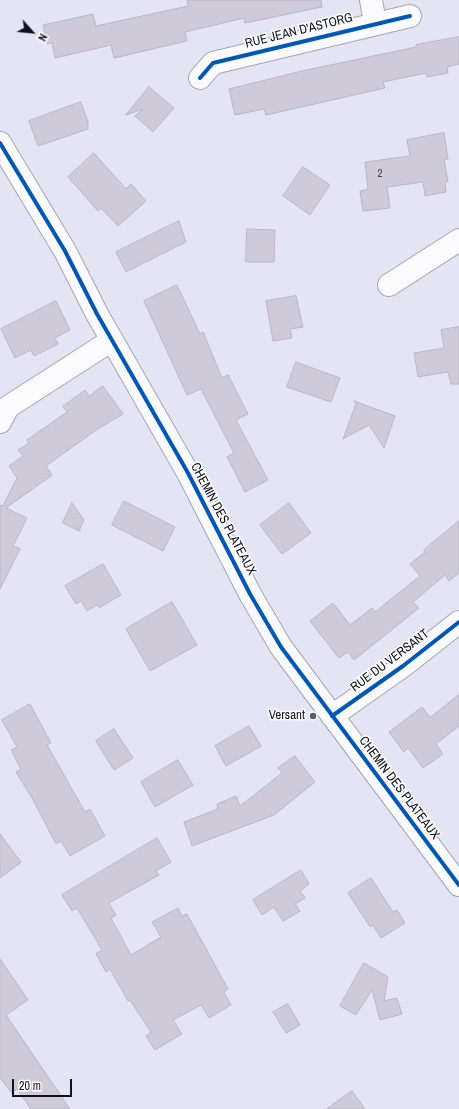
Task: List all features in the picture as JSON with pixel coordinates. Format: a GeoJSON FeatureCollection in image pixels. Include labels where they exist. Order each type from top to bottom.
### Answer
{"type":"FeatureCollection","features":[{"type":"Feature","properties":{"kind":"street"},"geometry":{"type":"LineString","coordinates":[[371,0],[375,23]]}},
{"type":"Feature","properties":{"kind":"street","name":"RUE JEAN D'ASTORG"},"geometry":{"type":"LineString","coordinates":[[200,78],[213,63],[375,23],[410,16]]}},
{"type":"Feature","properties":{"kind":"street","name":"CHEMIN DES PLATEAUX"},"geometry":{"type":"LineString","coordinates":[[0,143],[65,251],[112,340],[188,473],[250,594],[281,647],[459,885]]}},
{"type":"Feature","properties":{"kind":"street"},"geometry":{"type":"LineString","coordinates":[[389,285],[459,240]]}},
{"type":"Feature","properties":{"kind":"street"},"geometry":{"type":"LineString","coordinates":[[3,411],[112,340]]}},
{"type":"Feature","properties":{"kind":"street","name":"RUE DU VERSANT"},"geometry":{"type":"LineString","coordinates":[[332,716],[403,666],[459,622]]}},
{"type":"Feature","properties":{"kind":"building"},"geometry":{"type":"Polygon","coordinates":[[[187,0],[321,0],[322,7],[245,23],[244,18],[185,32],[187,41],[114,58],[111,45],[55,58],[52,43],[47,44],[43,25],[93,14],[96,26],[188,6],[187,0]]]}},
{"type":"Feature","properties":{"kind":"building"},"geometry":{"type":"Polygon","coordinates":[[[459,37],[459,64],[447,67],[448,73],[427,77],[426,73],[383,82],[385,88],[266,115],[264,109],[235,115],[229,89],[302,71],[416,47],[416,45],[459,37]]]}},
{"type":"Feature","properties":{"kind":"building"},"geometry":{"type":"Polygon","coordinates":[[[149,87],[174,108],[153,132],[135,116],[143,109],[126,115],[149,87]]]}},
{"type":"Feature","properties":{"kind":"building"},"geometry":{"type":"Polygon","coordinates":[[[81,102],[88,122],[88,129],[38,146],[29,121],[81,102]]]}},
{"type":"Feature","properties":{"kind":"building"},"geometry":{"type":"Polygon","coordinates":[[[444,133],[448,159],[444,159],[448,182],[445,182],[446,192],[425,196],[423,182],[387,187],[390,208],[363,211],[360,191],[368,189],[365,162],[410,156],[407,140],[444,133]]]}},
{"type":"Feature","properties":{"kind":"building"},"geometry":{"type":"Polygon","coordinates":[[[94,153],[126,189],[131,184],[146,201],[118,226],[101,208],[98,211],[68,177],[94,153]]]}},
{"type":"Feature","properties":{"kind":"building"},"geometry":{"type":"Polygon","coordinates":[[[303,167],[330,185],[310,215],[283,196],[303,167]]]}},
{"type":"Feature","properties":{"kind":"building"},"geometry":{"type":"Polygon","coordinates":[[[179,221],[186,242],[126,272],[116,252],[179,221]]]}},
{"type":"Feature","properties":{"kind":"building"},"geometry":{"type":"Polygon","coordinates":[[[247,229],[275,230],[274,262],[246,262],[247,229]]]}},
{"type":"Feature","properties":{"kind":"building"},"geometry":{"type":"Polygon","coordinates":[[[177,285],[200,334],[203,332],[222,378],[228,375],[248,414],[236,420],[268,480],[245,492],[227,457],[234,453],[201,389],[187,395],[144,301],[177,285]]]}},
{"type":"Feature","properties":{"kind":"building"},"geometry":{"type":"Polygon","coordinates":[[[296,296],[303,327],[290,329],[292,338],[273,341],[266,301],[296,296]]]}},
{"type":"Feature","properties":{"kind":"building"},"geometry":{"type":"Polygon","coordinates":[[[56,301],[70,330],[55,338],[58,344],[34,356],[31,350],[15,358],[1,329],[56,301]]]}},
{"type":"Feature","properties":{"kind":"building"},"geometry":{"type":"Polygon","coordinates":[[[459,327],[459,384],[451,384],[448,372],[418,377],[414,353],[444,348],[441,330],[459,327]]]}},
{"type":"Feature","properties":{"kind":"building"},"geometry":{"type":"Polygon","coordinates":[[[296,362],[340,378],[331,402],[287,387],[296,362]]]}},
{"type":"Feature","properties":{"kind":"building"},"geometry":{"type":"Polygon","coordinates":[[[103,386],[123,414],[96,430],[46,466],[52,475],[6,508],[27,518],[13,546],[20,549],[0,589],[0,505],[3,506],[17,478],[9,466],[23,456],[18,450],[29,443],[27,440],[67,412],[63,406],[85,390],[89,396],[103,386]]]}},
{"type":"Feature","properties":{"kind":"building"},"geometry":{"type":"Polygon","coordinates":[[[354,401],[395,416],[384,448],[369,425],[343,439],[356,404],[354,401]]]}},
{"type":"Feature","properties":{"kind":"building"},"geometry":{"type":"Polygon","coordinates":[[[124,501],[175,527],[163,551],[112,525],[124,501]]]}},
{"type":"Feature","properties":{"kind":"building"},"geometry":{"type":"Polygon","coordinates":[[[72,503],[84,520],[79,531],[63,523],[72,503]]]}},
{"type":"Feature","properties":{"kind":"building"},"geometry":{"type":"Polygon","coordinates":[[[289,503],[311,533],[282,554],[260,525],[289,503]]]}},
{"type":"Feature","properties":{"kind":"building"},"geometry":{"type":"Polygon","coordinates":[[[459,521],[459,573],[449,581],[445,575],[413,602],[419,608],[354,660],[348,652],[339,658],[310,621],[333,603],[350,625],[372,608],[375,612],[420,576],[410,564],[425,552],[424,550],[459,521]]]}},
{"type":"Feature","properties":{"kind":"building"},"geometry":{"type":"Polygon","coordinates":[[[103,564],[121,595],[99,608],[97,605],[87,611],[81,601],[76,604],[65,586],[103,564]]]}},
{"type":"Feature","properties":{"kind":"building"},"geometry":{"type":"Polygon","coordinates":[[[172,602],[197,645],[150,671],[126,629],[172,602]]]}},
{"type":"Feature","properties":{"kind":"building"},"geometry":{"type":"Polygon","coordinates":[[[459,695],[459,726],[436,744],[443,754],[423,768],[408,748],[404,752],[389,732],[422,707],[430,717],[459,695]]]}},
{"type":"Feature","properties":{"kind":"building"},"geometry":{"type":"Polygon","coordinates":[[[30,704],[51,743],[47,745],[85,812],[90,809],[105,836],[70,856],[61,841],[56,844],[32,798],[16,772],[21,769],[11,750],[17,747],[2,720],[30,704]]]}},
{"type":"Feature","properties":{"kind":"building"},"geometry":{"type":"Polygon","coordinates":[[[249,726],[261,746],[226,766],[215,746],[249,726]]]}},
{"type":"Feature","properties":{"kind":"building"},"geometry":{"type":"Polygon","coordinates":[[[114,729],[133,758],[114,770],[96,741],[114,729]]]}},
{"type":"Feature","properties":{"kind":"building"},"geometry":{"type":"Polygon","coordinates":[[[295,756],[315,782],[274,815],[192,846],[184,822],[218,809],[217,804],[236,796],[240,806],[282,773],[278,768],[295,756]]]}},
{"type":"Feature","properties":{"kind":"building"},"geometry":{"type":"Polygon","coordinates":[[[178,760],[193,785],[155,807],[141,782],[178,760]]]}},
{"type":"Feature","properties":{"kind":"building"},"geometry":{"type":"Polygon","coordinates":[[[0,834],[21,862],[0,878],[0,834]]]}},
{"type":"Feature","properties":{"kind":"building"},"geometry":{"type":"Polygon","coordinates":[[[157,838],[171,862],[156,871],[159,875],[109,903],[116,915],[111,918],[131,955],[161,937],[152,922],[178,908],[182,916],[187,914],[228,989],[224,992],[231,1005],[209,1018],[201,1005],[173,1020],[182,1034],[155,1050],[146,1036],[151,1032],[130,1000],[128,1001],[110,969],[106,972],[96,954],[102,950],[77,908],[72,911],[62,895],[157,838]]]}},
{"type":"Feature","properties":{"kind":"building"},"geometry":{"type":"Polygon","coordinates":[[[301,870],[309,884],[300,891],[305,898],[295,904],[300,911],[283,921],[274,907],[262,915],[253,900],[301,870]]]}},
{"type":"Feature","properties":{"kind":"building"},"geometry":{"type":"Polygon","coordinates":[[[371,878],[393,912],[397,910],[405,923],[381,938],[373,925],[370,927],[348,893],[371,878]]]}},
{"type":"Feature","properties":{"kind":"building"},"geometry":{"type":"Polygon","coordinates":[[[0,959],[28,1000],[6,1015],[70,1109],[31,1109],[17,1089],[12,1093],[0,1078],[0,959]]]}},
{"type":"Feature","properties":{"kind":"building"},"geometry":{"type":"Polygon","coordinates":[[[364,963],[388,977],[384,1001],[397,998],[402,1014],[380,1020],[372,990],[356,1015],[340,1006],[364,963]]]}},
{"type":"Feature","properties":{"kind":"building"},"geometry":{"type":"Polygon","coordinates":[[[288,1004],[300,1025],[286,1033],[273,1012],[288,1004]]]}},
{"type":"Feature","properties":{"kind":"building"},"geometry":{"type":"Polygon","coordinates":[[[352,1091],[365,1109],[327,1109],[352,1091]]]}},
{"type":"Feature","properties":{"kind":"cycle path"},"geometry":{"type":"LineString","coordinates":[[200,78],[213,63],[410,16]]}},
{"type":"Feature","properties":{"kind":"cycle path"},"geometry":{"type":"LineString","coordinates":[[0,143],[65,251],[97,314],[188,473],[250,594],[281,647],[459,885]]}},
{"type":"Feature","properties":{"kind":"cycle path"},"geometry":{"type":"LineString","coordinates":[[332,716],[403,666],[459,622]]}},
{"type":"Feature","properties":{"kind":"place","name":"Versant"},"geometry":{"type":"Point","coordinates":[313,716]}}]}
